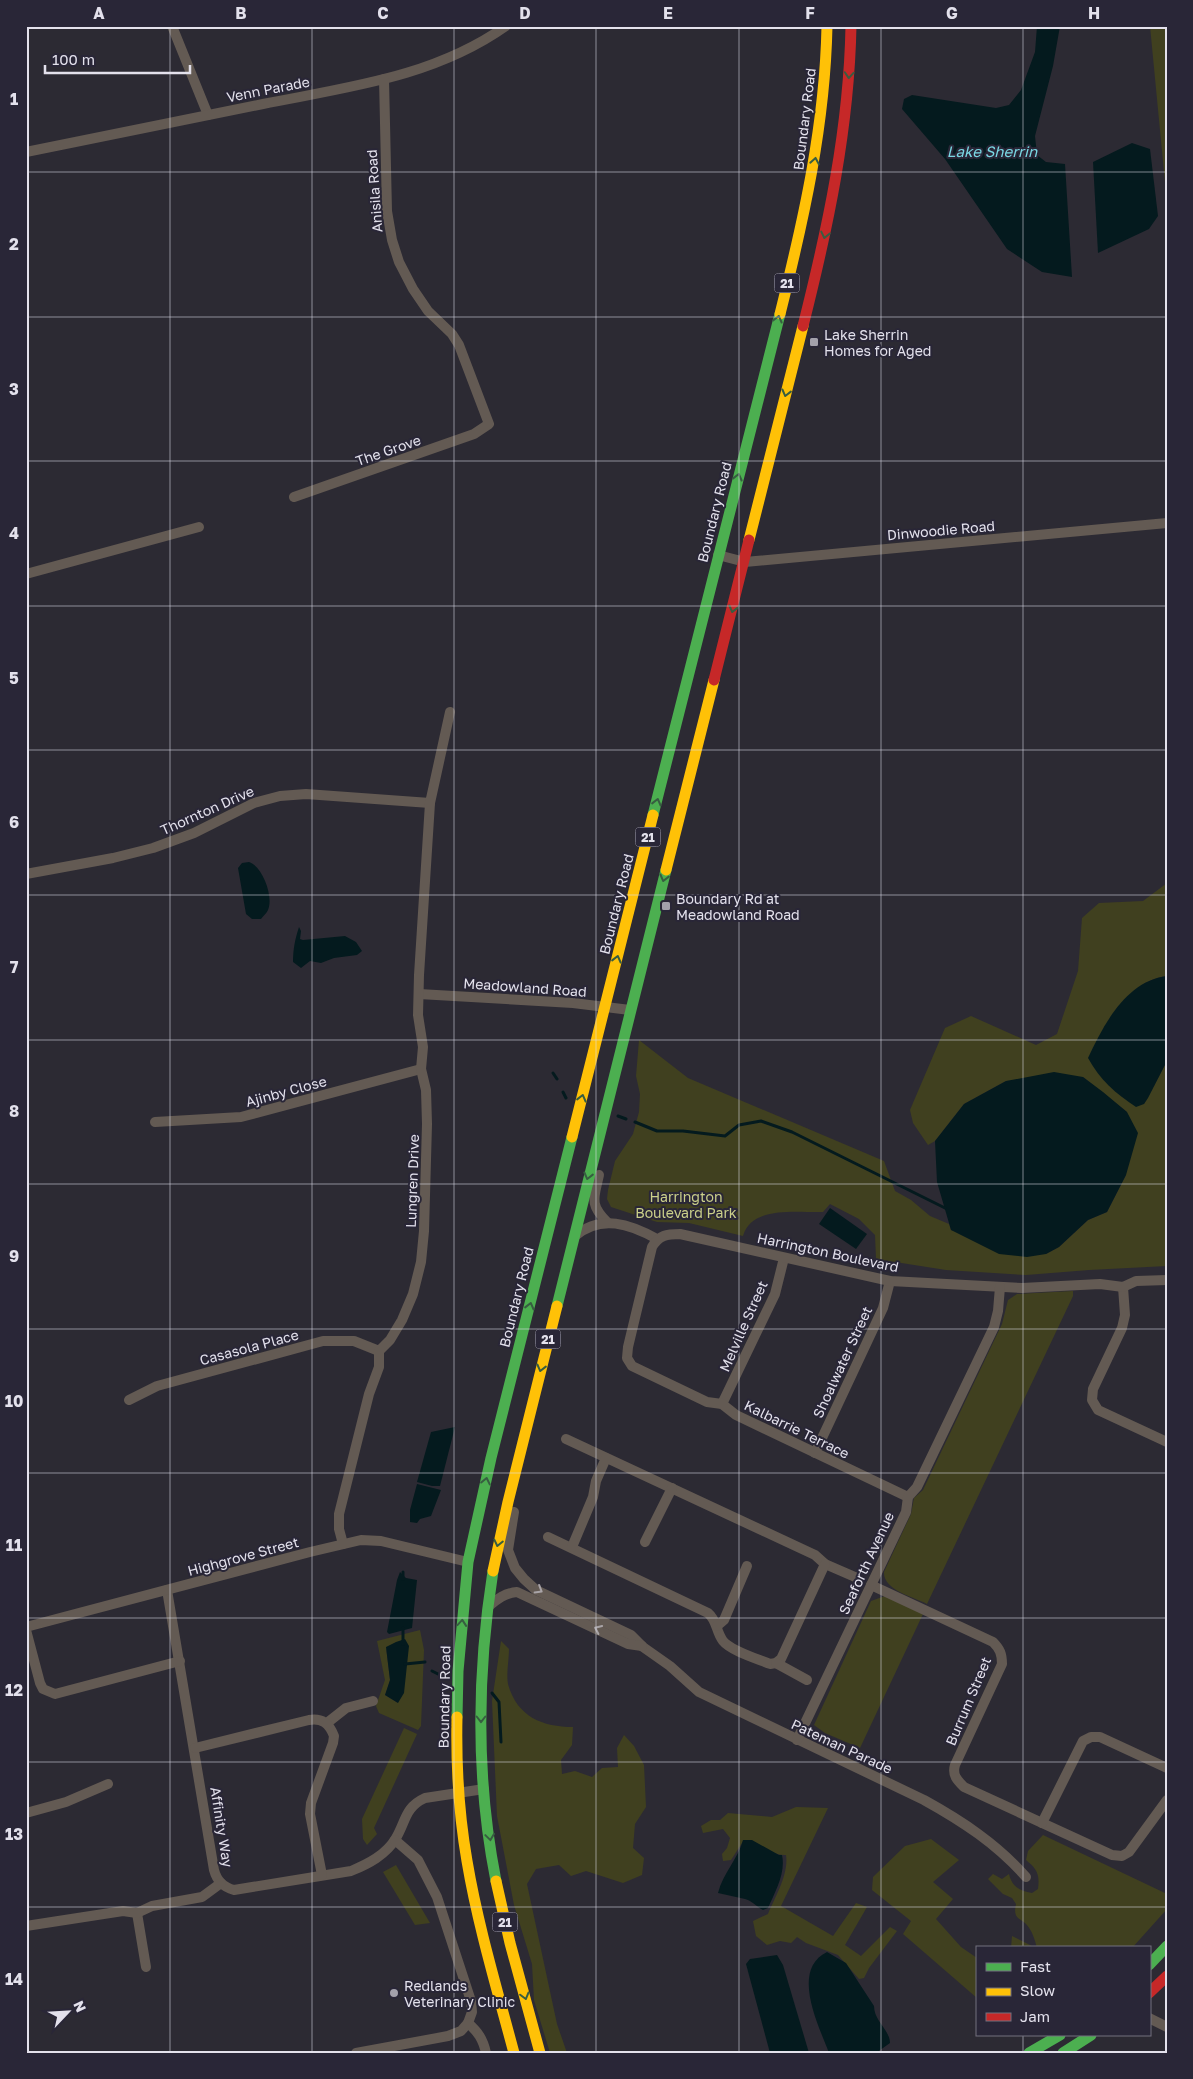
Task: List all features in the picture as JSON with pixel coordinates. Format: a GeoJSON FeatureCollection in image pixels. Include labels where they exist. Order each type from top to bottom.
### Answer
{"type":"FeatureCollection","features":[{"type":"Feature","properties":{"kind":"highway","name":"Boundary Road"},"geometry":{"type":"LineString","coordinates":[[514,2053],[474,1898],[467,1860],[460,1793],[457,1728],[458,1672],[468,1562],[491,1458],[802,226],[822,123],[827,64],[827,26]]}},
{"type":"Feature","properties":{"kind":"highway","name":"21"},"geometry":{"type":"LineString","coordinates":[[540,2053],[504,1919],[495,1875],[484,1789],[481,1724],[482,1670],[496,1550],[620,1049],[745,562],[828,221],[846,114],[851,26]]}},
{"type":"Feature","properties":{"kind":"highway"},"geometry":{"type":"LineString","coordinates":[[1150,1964],[1167,1946]]}},
{"type":"Feature","properties":{"kind":"highway"},"geometry":{"type":"LineString","coordinates":[[1150,1992],[1167,1976]]}},
{"type":"Feature","properties":{"kind":"highway"},"geometry":{"type":"LineString","coordinates":[[1029,2053],[1058,2036]]}},
{"type":"Feature","properties":{"kind":"highway"},"geometry":{"type":"LineString","coordinates":[[1063,2053],[1089,2036]]}},
{"type":"Feature","properties":{"kind":"street"},"geometry":{"type":"LineString","coordinates":[[172,26],[208,115]]}},
{"type":"Feature","properties":{"kind":"street","name":"Venn Parade"},"geometry":{"type":"LineString","coordinates":[[26,152],[384,79],[450,59],[478,45],[506,26]]}},
{"type":"Feature","properties":{"kind":"street","name":"Anisila Road"},"geometry":{"type":"LineString","coordinates":[[384,79],[386,211],[392,240],[399,262],[413,289],[428,311],[452,334],[459,345],[489,424]]}},
{"type":"Feature","properties":{"kind":"street","name":"The Grove"},"geometry":{"type":"LineString","coordinates":[[294,497],[474,434],[489,424]]}},
{"type":"Feature","properties":{"kind":"street","name":"Dinwoodie Road"},"geometry":{"type":"LineString","coordinates":[[718,555],[745,562],[1167,523]]}},
{"type":"Feature","properties":{"kind":"street"},"geometry":{"type":"LineString","coordinates":[[26,574],[199,527]]}},
{"type":"Feature","properties":{"kind":"street","name":"Lungren Drive"},"geometry":{"type":"LineString","coordinates":[[379,1351],[390,1340],[402,1320],[413,1294],[421,1262],[424,1231],[427,1124],[426,1090],[421,1070],[423,1047],[418,1015],[419,994],[430,803],[450,712]]}},
{"type":"Feature","properties":{"kind":"street","name":"Thornton Drive"},"geometry":{"type":"LineString","coordinates":[[26,874],[113,858],[153,848],[194,833],[254,803],[280,796],[306,794],[430,803]]}},
{"type":"Feature","properties":{"kind":"street","name":"Meadowland Road"},"geometry":{"type":"LineString","coordinates":[[419,994],[606,1006],[630,1010]]}},
{"type":"Feature","properties":{"kind":"street"},"geometry":{"type":"LineString","coordinates":[[607,1222],[596,1210],[593,1201],[621,1066],[620,1049]]}},
{"type":"Feature","properties":{"kind":"street","name":"Ajinby Close"},"geometry":{"type":"LineString","coordinates":[[155,1122],[247,1116],[421,1070]]}},
{"type":"Feature","properties":{"kind":"street"},"geometry":{"type":"LineString","coordinates":[[573,1238],[588,1226],[607,1222],[643,1231],[657,1239]]}},
{"type":"Feature","properties":{"kind":"street","name":"Harrington Boulevard"},"geometry":{"type":"LineString","coordinates":[[657,1239],[663,1235],[680,1234],[890,1281],[1022,1288],[1100,1284],[1123,1287],[1136,1281],[1167,1280]]}},
{"type":"Feature","properties":{"kind":"street","name":"Kalbarrie Terrace"},"geometry":{"type":"LineString","coordinates":[[657,1239],[652,1247],[628,1347],[627,1358],[632,1366],[706,1402],[722,1404],[736,1416],[908,1497]]}},
{"type":"Feature","properties":{"kind":"street","name":"Melville Street"},"geometry":{"type":"LineString","coordinates":[[722,1404],[775,1294],[784,1258]]}},
{"type":"Feature","properties":{"kind":"street","name":"Shoalwater Street"},"geometry":{"type":"LineString","coordinates":[[815,1454],[883,1308],[890,1281]]}},
{"type":"Feature","properties":{"kind":"street","name":"Seaforth Avenue"},"geometry":{"type":"LineString","coordinates":[[797,1740],[906,1512],[908,1497],[917,1487],[994,1327],[998,1311],[1000,1287]]}},
{"type":"Feature","properties":{"kind":"street"},"geometry":{"type":"LineString","coordinates":[[1123,1287],[1125,1315],[1122,1328],[1093,1389],[1092,1400],[1098,1410],[1167,1442]]}},
{"type":"Feature","properties":{"kind":"street","name":"Casasola Place"},"geometry":{"type":"LineString","coordinates":[[129,1400],[157,1386],[324,1340],[354,1342],[379,1351]]}},
{"type":"Feature","properties":{"kind":"street"},"geometry":{"type":"LineString","coordinates":[[343,1544],[339,1529],[339,1514],[369,1394],[379,1367],[379,1351]]}},
{"type":"Feature","properties":{"kind":"street"},"geometry":{"type":"LineString","coordinates":[[566,1438],[815,1555],[825,1564],[855,1577]]}},
{"type":"Feature","properties":{"kind":"street"},"geometry":{"type":"LineString","coordinates":[[572,1547],[593,1497],[596,1481],[606,1458]]}},
{"type":"Feature","properties":{"kind":"street","name":"Pateman Parade"},"geometry":{"type":"LineString","coordinates":[[516,1467],[517,1492],[508,1550],[515,1568],[536,1590],[631,1635],[699,1692],[924,1800],[959,1819],[1003,1853],[1026,1877]]}},
{"type":"Feature","properties":{"kind":"street"},"geometry":{"type":"LineString","coordinates":[[645,1542],[672,1488]]}},
{"type":"Feature","properties":{"kind":"street"},"geometry":{"type":"LineString","coordinates":[[548,1537],[708,1613],[714,1618],[721,1639],[727,1645],[770,1664],[776,1663],[781,1659],[825,1564]]}},
{"type":"Feature","properties":{"kind":"street","name":"Highgrove Street"},"geometry":{"type":"LineString","coordinates":[[180,1661],[55,1694],[43,1689],[40,1683],[26,1629],[361,1540],[381,1541],[468,1562]]}},
{"type":"Feature","properties":{"kind":"street"},"geometry":{"type":"LineString","coordinates":[[717,1626],[724,1620],[747,1566]]}},
{"type":"Feature","properties":{"kind":"street","name":"Burrum Street"},"geometry":{"type":"LineString","coordinates":[[871,1585],[993,1642],[1002,1654],[1002,1664],[955,1765],[953,1772],[964,1787],[1112,1856],[1122,1856],[1135,1846],[1167,1800]]}},
{"type":"Feature","properties":{"kind":"street","name":"Affinity Way"},"geometry":{"type":"LineString","coordinates":[[167,1590],[214,1870],[216,1877],[226,1888],[234,1890],[351,1870],[369,1864],[395,1840],[409,1808],[417,1801],[460,1793]]}},
{"type":"Feature","properties":{"kind":"street","name":"Pateman Parade"},"geometry":{"type":"LineString","coordinates":[[488,1607],[509,1592],[517,1592],[628,1644],[643,1647]]}},
{"type":"Feature","properties":{"kind":"street"},"geometry":{"type":"LineString","coordinates":[[776,1663],[807,1680]]}},
{"type":"Feature","properties":{"kind":"street"},"geometry":{"type":"LineString","coordinates":[[327,1724],[346,1708],[373,1701]]}},
{"type":"Feature","properties":{"kind":"street"},"geometry":{"type":"LineString","coordinates":[[195,1748],[309,1720],[320,1719],[327,1724],[334,1736],[333,1743],[311,1803],[310,1814],[322,1875]]}},
{"type":"Feature","properties":{"kind":"street"},"geometry":{"type":"LineString","coordinates":[[1042,1822],[1083,1741],[1091,1737],[1100,1737],[1167,1768]]}},
{"type":"Feature","properties":{"kind":"street"},"geometry":{"type":"LineString","coordinates":[[26,1813],[66,1802],[108,1784]]}},
{"type":"Feature","properties":{"kind":"street"},"geometry":{"type":"LineString","coordinates":[[460,1793],[484,1789]]}},
{"type":"Feature","properties":{"kind":"street"},"geometry":{"type":"LineString","coordinates":[[356,2053],[448,2036],[461,2031],[468,2023],[472,2012],[471,2001],[437,1896],[418,1860],[395,1840]]}},
{"type":"Feature","properties":{"kind":"street"},"geometry":{"type":"LineString","coordinates":[[26,1926],[123,1911],[137,1913],[152,1906],[202,1897],[221,1883]]}},
{"type":"Feature","properties":{"kind":"street"},"geometry":{"type":"LineString","coordinates":[[137,1913],[146,1967]]}},
{"type":"Feature","properties":{"kind":"street"},"geometry":{"type":"LineString","coordinates":[[1150,2018],[1167,2027]]}},
{"type":"Feature","properties":{"kind":"street"},"geometry":{"type":"LineString","coordinates":[[468,2023],[479,2032],[486,2053]]}},
{"type":"Feature","properties":{"kind":"green space"},"geometry":{"type":"Polygon","coordinates":[[[1150,26],[1167,26],[1167,203],[1150,26]]]}},
{"type":"Feature","properties":{"kind":"green space","name":"Harrington Boulevard Park"},"geometry":{"type":"Polygon","coordinates":[[[1167,883],[1167,976],[1151,980],[1138,988],[1115,1011],[1144,1104],[1167,1061],[1167,1266],[1026,1275],[946,1270],[876,1259],[875,1235],[859,1219],[830,1204],[823,1212],[789,1212],[766,1215],[756,1219],[748,1226],[743,1236],[689,1223],[657,1222],[611,1207],[607,1199],[615,1161],[633,1134],[639,1112],[640,1094],[636,1076],[639,1040],[688,1078],[884,1161],[895,1191],[911,1200],[930,1216],[949,1224],[951,1230],[1046,1254],[1059,1247],[1088,1220],[1107,1212],[1126,1175],[1127,1112],[1083,1077],[1006,1081],[964,1104],[935,1141],[928,1145],[913,1123],[910,1110],[945,1028],[971,1016],[1036,1045],[1057,1034],[1078,971],[1082,918],[1099,903],[1143,901],[1167,883]]]}},
{"type":"Feature","properties":{"kind":"green space"},"geometry":{"type":"Polygon","coordinates":[[[1073,1291],[1073,1296],[927,1604],[893,1588],[888,1584],[884,1572],[911,1514],[914,1498],[923,1490],[1002,1324],[1008,1300],[1017,1294],[1073,1291]]]}},
{"type":"Feature","properties":{"kind":"green space"},"geometry":{"type":"Polygon","coordinates":[[[885,1596],[923,1614],[860,1748],[825,1733],[814,1725],[871,1601],[885,1596]]]}},
{"type":"Feature","properties":{"kind":"green space"},"geometry":{"type":"Polygon","coordinates":[[[420,1630],[424,1650],[421,1726],[418,1730],[379,1713],[376,1706],[385,1680],[377,1641],[420,1630]],[[386,1647],[390,1680],[385,1695],[398,1703],[386,1647]]]}},
{"type":"Feature","properties":{"kind":"green space"},"geometry":{"type":"Polygon","coordinates":[[[501,1641],[509,1649],[508,1684],[518,1705],[533,1718],[542,1722],[562,1727],[573,1727],[572,1745],[561,1760],[562,1774],[575,1771],[592,1777],[602,1768],[618,1767],[617,1748],[624,1735],[634,1746],[644,1765],[646,1807],[635,1824],[633,1848],[644,1858],[642,1875],[623,1883],[586,1871],[571,1876],[559,1865],[536,1869],[527,1884],[557,2024],[567,2053],[550,2053],[534,2000],[532,1964],[514,1905],[497,1816],[492,1701],[501,1641]]]}},
{"type":"Feature","properties":{"kind":"green space"},"geometry":{"type":"Polygon","coordinates":[[[404,1728],[417,1734],[374,1828],[377,1834],[367,1845],[363,1839],[362,1819],[404,1728]]]}},
{"type":"Feature","properties":{"kind":"green space"},"geometry":{"type":"Polygon","coordinates":[[[796,1807],[828,1808],[781,1906],[833,1936],[856,1903],[867,1907],[845,1945],[861,1956],[890,1927],[897,1931],[869,1968],[864,1978],[859,1979],[838,1955],[806,1943],[797,1937],[791,1943],[780,1941],[767,1945],[756,1936],[753,1921],[768,1914],[783,1878],[786,1855],[780,1855],[744,1840],[731,1860],[723,1861],[722,1854],[727,1848],[730,1838],[723,1829],[703,1833],[701,1826],[711,1820],[720,1820],[728,1813],[772,1817],[796,1807]]]}},
{"type":"Feature","properties":{"kind":"green space"},"geometry":{"type":"Polygon","coordinates":[[[1043,1835],[1167,1894],[1167,1909],[1134,1946],[1036,1946],[1030,1929],[1016,1915],[1016,1904],[1012,1898],[1003,1894],[988,1879],[993,1874],[1002,1879],[1009,1874],[1014,1885],[1020,1890],[1032,1893],[1038,1889],[1039,1879],[1037,1872],[1026,1860],[1028,1851],[1043,1835]]]}},
{"type":"Feature","properties":{"kind":"green space"},"geometry":{"type":"Polygon","coordinates":[[[931,1839],[959,1860],[933,1882],[953,1899],[936,1919],[961,1947],[976,1957],[976,1997],[903,1934],[911,1921],[872,1890],[873,1877],[905,1846],[931,1839]]]}},
{"type":"Feature","properties":{"kind":"green space"},"geometry":{"type":"Polygon","coordinates":[[[396,1865],[430,1923],[415,1925],[383,1872],[396,1865]]]}},
{"type":"Feature","properties":{"kind":"green space"},"geometry":{"type":"Polygon","coordinates":[[[1012,1936],[1032,1946],[1011,1946],[1012,1936]]]}},
{"type":"Feature","properties":{"kind":"water","name":"Lake Sherrin"},"geometry":{"type":"Polygon","coordinates":[[[1037,26],[1060,26],[1053,66],[1035,136],[1037,155],[1046,162],[1065,164],[1072,277],[1042,272],[1007,249],[945,159],[902,109],[904,99],[912,95],[996,108],[1009,105],[1021,90],[1035,52],[1037,26]]]}},
{"type":"Feature","properties":{"kind":"water"},"geometry":{"type":"Polygon","coordinates":[[[1132,143],[1150,149],[1158,216],[1149,229],[1098,253],[1093,162],[1132,143]]]}},
{"type":"Feature","properties":{"kind":"water"},"geometry":{"type":"Polygon","coordinates":[[[249,862],[258,869],[266,882],[268,890],[269,904],[267,911],[261,919],[252,919],[246,914],[238,868],[242,863],[249,862]]]}},
{"type":"Feature","properties":{"kind":"water"},"geometry":{"type":"Polygon","coordinates":[[[299,927],[301,931],[300,939],[345,936],[356,942],[362,951],[357,955],[334,958],[321,963],[310,961],[301,968],[293,962],[294,944],[299,927]]]}},
{"type":"Feature","properties":{"kind":"water"},"geometry":{"type":"Polygon","coordinates":[[[1167,976],[1167,1061],[1144,1104],[1136,1107],[1121,1097],[1109,1085],[1088,1058],[1109,1018],[1128,995],[1152,980],[1167,976]]]}},
{"type":"Feature","properties":{"kind":"water"},"geometry":{"type":"Polygon","coordinates":[[[1054,1072],[1083,1077],[1127,1112],[1138,1133],[1126,1175],[1107,1212],[1088,1220],[1059,1247],[1046,1254],[1027,1257],[999,1254],[951,1230],[937,1182],[935,1141],[964,1104],[1006,1081],[1054,1072]]]}},
{"type":"Feature","properties":{"kind":"water"},"geometry":{"type":"Polygon","coordinates":[[[830,1208],[867,1234],[856,1249],[819,1224],[830,1208]]]}},
{"type":"Feature","properties":{"kind":"water"},"geometry":{"type":"Polygon","coordinates":[[[455,1427],[440,1486],[417,1482],[431,1432],[455,1427]]]}},
{"type":"Feature","properties":{"kind":"water"},"geometry":{"type":"Polygon","coordinates":[[[417,1484],[441,1490],[431,1516],[420,1519],[417,1523],[410,1522],[410,1510],[417,1484]]]}},
{"type":"Feature","properties":{"kind":"water"},"geometry":{"type":"Polygon","coordinates":[[[400,1572],[406,1578],[417,1580],[412,1628],[389,1634],[387,1632],[400,1572]]]}},
{"type":"Feature","properties":{"kind":"water"},"geometry":{"type":"Polygon","coordinates":[[[405,1639],[409,1646],[404,1693],[398,1703],[385,1695],[390,1680],[386,1647],[405,1639]]]}},
{"type":"Feature","properties":{"kind":"water"},"geometry":{"type":"Polygon","coordinates":[[[743,1840],[752,1840],[782,1855],[783,1862],[779,1882],[768,1908],[763,1910],[747,1900],[718,1893],[743,1840]]]}},
{"type":"Feature","properties":{"kind":"water"},"geometry":{"type":"Polygon","coordinates":[[[827,1952],[846,1963],[874,2006],[876,2016],[888,2034],[890,2043],[876,2053],[829,2053],[814,2014],[809,1985],[810,1972],[816,1960],[827,1952]]]}},
{"type":"Feature","properties":{"kind":"water"},"geometry":{"type":"Polygon","coordinates":[[[777,1955],[783,1965],[809,2053],[770,2053],[746,1964],[750,1959],[777,1955]]]}},
{"type":"Feature","properties":{"kind":"waterway"},"geometry":{"type":"LineString","coordinates":[[553,1073],[557,1079]]}},
{"type":"Feature","properties":{"kind":"waterway"},"geometry":{"type":"LineString","coordinates":[[563,1092],[566,1098]]}},
{"type":"Feature","properties":{"kind":"waterway"},"geometry":{"type":"LineString","coordinates":[[618,1116],[626,1119]]}},
{"type":"Feature","properties":{"kind":"waterway"},"geometry":{"type":"LineString","coordinates":[[635,1122],[657,1131],[683,1131],[725,1136],[739,1125],[761,1121],[792,1132],[945,1208]]}},
{"type":"Feature","properties":{"kind":"waterway"},"geometry":{"type":"LineString","coordinates":[[403,1572],[403,1579]]}},
{"type":"Feature","properties":{"kind":"waterway"},"geometry":{"type":"LineString","coordinates":[[403,1628],[403,1644]]}},
{"type":"Feature","properties":{"kind":"waterway"},"geometry":{"type":"LineString","coordinates":[[405,1664],[425,1662]]}},
{"type":"Feature","properties":{"kind":"waterway"},"geometry":{"type":"LineString","coordinates":[[432,1671],[440,1675]]}},
{"type":"Feature","properties":{"kind":"waterway"},"geometry":{"type":"LineString","coordinates":[[492,1693],[499,1702],[501,1742]]}},
{"type":"Feature","properties":{"kind":"traffic: fast"},"geometry":{"type":"LineString","coordinates":[[653,815],[780,314]]}},
{"type":"Feature","properties":{"kind":"traffic: fast"},"geometry":{"type":"LineString","coordinates":[[557,1306],[666,870]]}},
{"type":"Feature","properties":{"kind":"traffic: fast"},"geometry":{"type":"LineString","coordinates":[[457,1717],[458,1671],[468,1562],[491,1458],[572,1137]]}},
{"type":"Feature","properties":{"kind":"traffic: fast"},"geometry":{"type":"LineString","coordinates":[[493,1571],[484,1648],[481,1726],[485,1804],[489,1843],[496,1881]]}},
{"type":"Feature","properties":{"kind":"traffic: fast"},"geometry":{"type":"LineString","coordinates":[[1150,1964],[1167,1946]]}},
{"type":"Feature","properties":{"kind":"traffic: fast"},"geometry":{"type":"LineString","coordinates":[[1029,2053],[1058,2036]]}},
{"type":"Feature","properties":{"kind":"traffic: fast"},"geometry":{"type":"LineString","coordinates":[[1063,2053],[1089,2036]]}},
{"type":"Feature","properties":{"kind":"traffic: slow"},"geometry":{"type":"LineString","coordinates":[[780,314],[805,207],[818,135],[827,26]]}},
{"type":"Feature","properties":{"kind":"traffic: slow"},"geometry":{"type":"LineString","coordinates":[[749,540],[803,326]]}},
{"type":"Feature","properties":{"kind":"traffic: slow"},"geometry":{"type":"LineString","coordinates":[[666,870],[714,680]]}},
{"type":"Feature","properties":{"kind":"traffic: slow"},"geometry":{"type":"LineString","coordinates":[[572,1137],[653,815]]}},
{"type":"Feature","properties":{"kind":"traffic: slow"},"geometry":{"type":"LineString","coordinates":[[493,1571],[508,1502],[557,1306]]}},
{"type":"Feature","properties":{"kind":"traffic: slow"},"geometry":{"type":"LineString","coordinates":[[457,1717],[459,1790],[462,1826],[471,1885],[514,2053]]}},
{"type":"Feature","properties":{"kind":"traffic: slow"},"geometry":{"type":"LineString","coordinates":[[496,1881],[510,1943],[540,2053]]}},
{"type":"Feature","properties":{"kind":"traffic: jam"},"geometry":{"type":"LineString","coordinates":[[803,326],[829,215],[842,140],[851,26]]}},
{"type":"Feature","properties":{"kind":"traffic: jam"},"geometry":{"type":"LineString","coordinates":[[714,680],[749,540]]}},
{"type":"Feature","properties":{"kind":"traffic: jam"},"geometry":{"type":"LineString","coordinates":[[1150,1992],[1167,1976]]}},
{"type":"Feature","properties":{"kind":"place","name":"Lake Sherrin Homes for Aged"},"geometry":{"type":"Point","coordinates":[814,342]}},
{"type":"Feature","properties":{"kind":"place","name":"Boundary Rd at Meadowland Road"},"geometry":{"type":"Point","coordinates":[666,906]}},
{"type":"Feature","properties":{"kind":"place","name":"Redlands Veterinary Clinic"},"geometry":{"type":"Point","coordinates":[394,1993]}}]}
